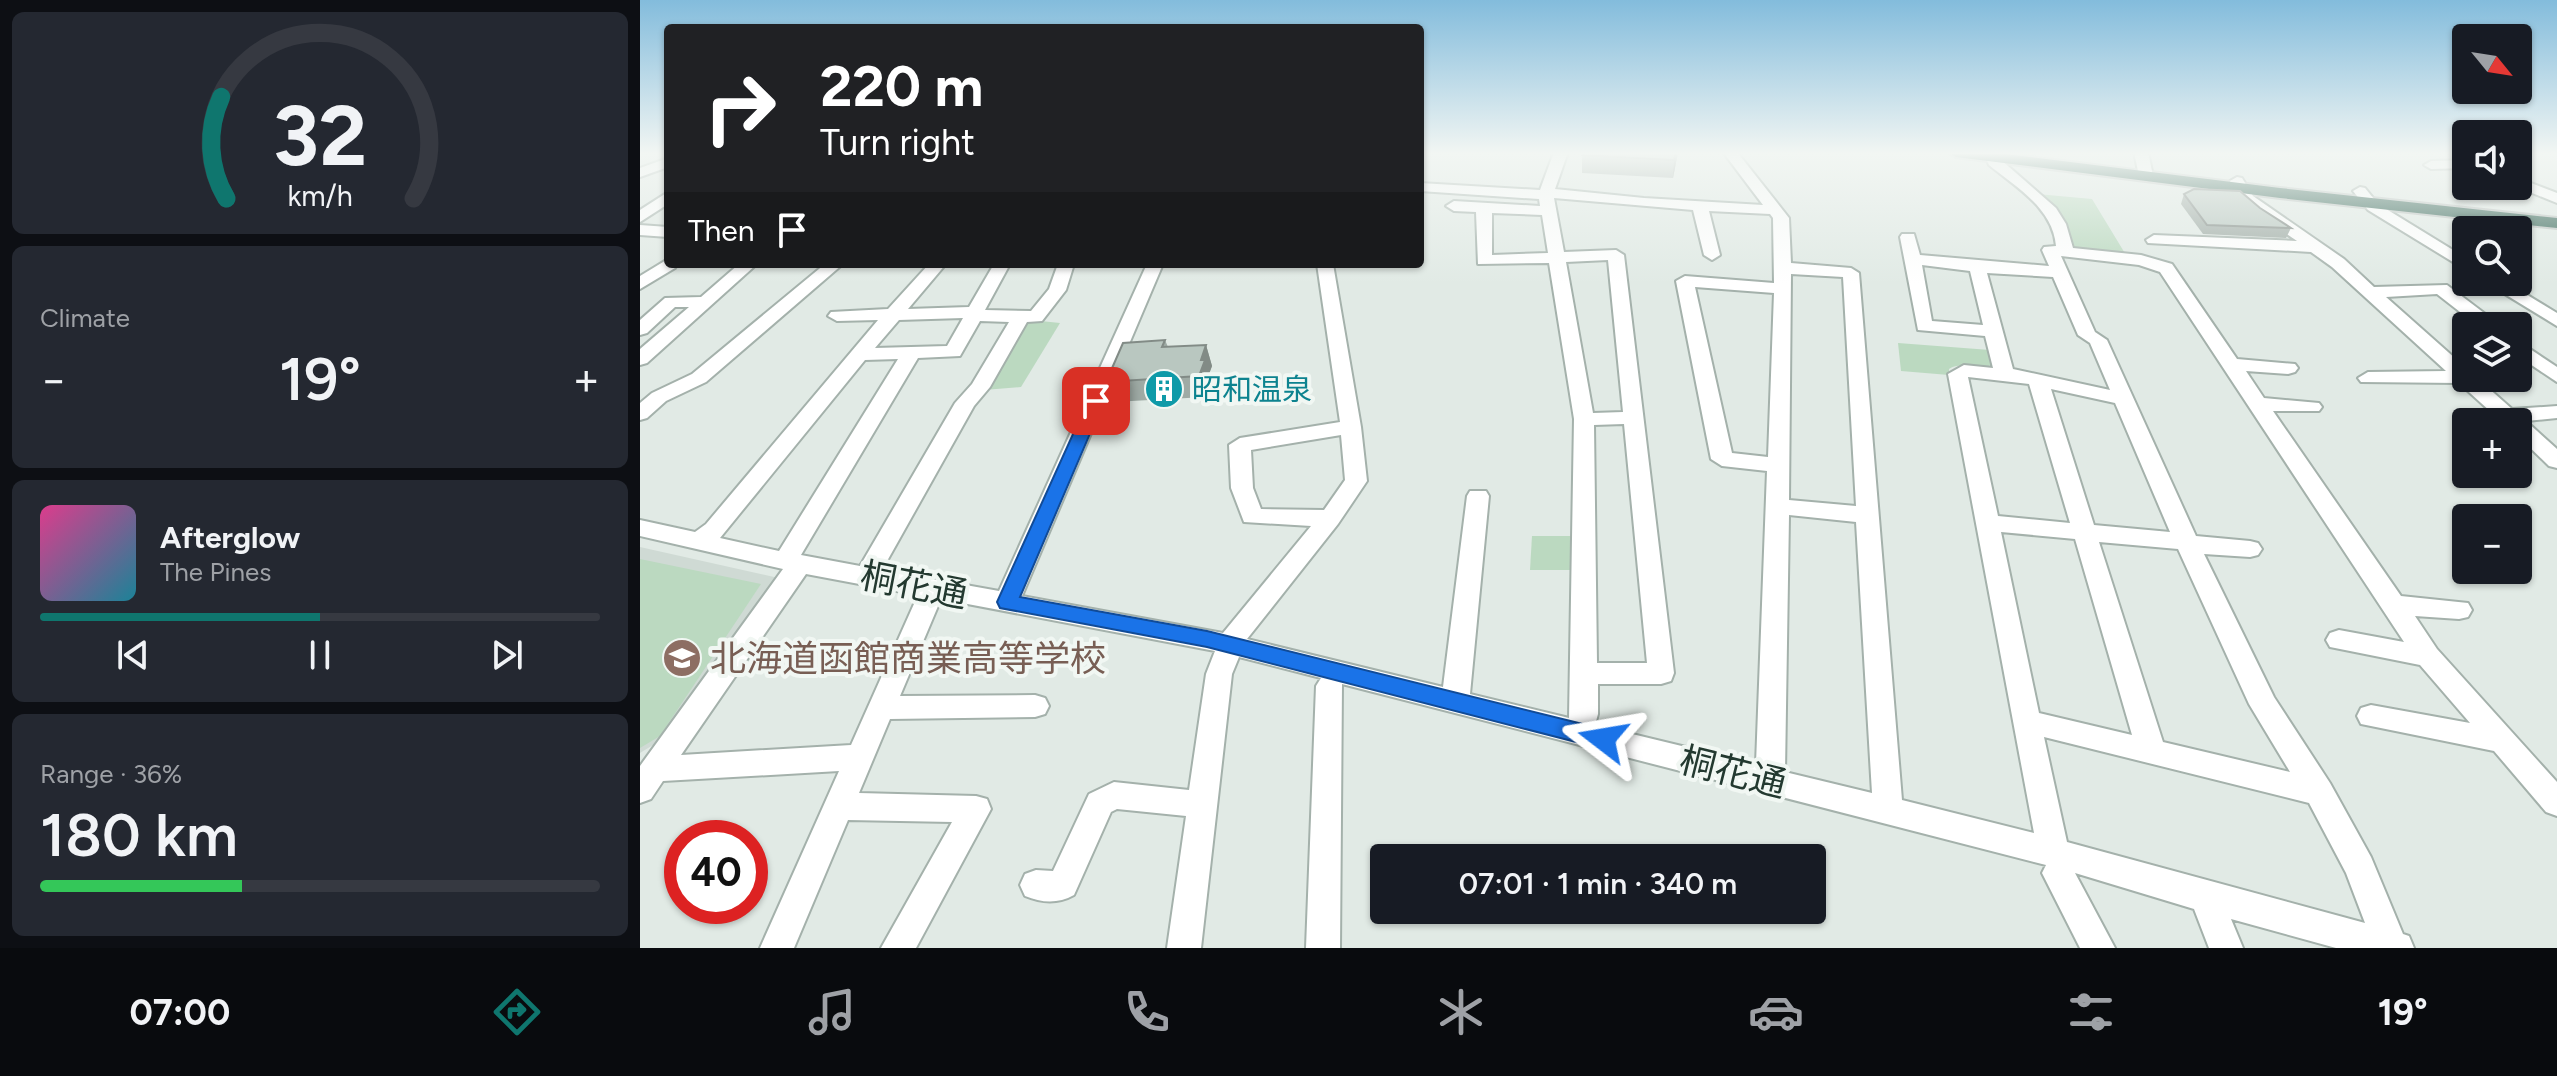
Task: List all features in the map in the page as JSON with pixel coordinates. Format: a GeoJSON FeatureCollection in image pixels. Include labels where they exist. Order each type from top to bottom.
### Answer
{"type":"FeatureCollection","features":[{"type":"Feature","properties":{"kind":"highway"},"geometry":{"type":"LineString","coordinates":[[2358,196],[2365,197]]}},
{"type":"Feature","properties":{"kind":"highway"},"geometry":{"type":"LineString","coordinates":[[2360,196],[2556,222]]}},
{"type":"Feature","properties":{"kind":"street"},"geometry":{"type":"LineString","coordinates":[[1518,196],[1775,210]]}},
{"type":"Feature","properties":{"kind":"street"},"geometry":{"type":"LineString","coordinates":[[1764,196],[1781,218],[1783,279],[1770,781]]}},
{"type":"Feature","properties":{"kind":"street"},"geometry":{"type":"LineString","coordinates":[[2033,196],[2057,217],[2065,241],[2063,262],[2087,335],[2098,340],[2187,543],[2263,704],[2319,792],[2360,867],[2394,947]]}},
{"type":"Feature","properties":{"kind":"street"},"geometry":{"type":"LineString","coordinates":[[2246,196],[2316,247],[2452,366]]}},
{"type":"Feature","properties":{"kind":"street"},"geometry":{"type":"LineString","coordinates":[[2365,197],[2452,256]]}},
{"type":"Feature","properties":{"kind":"street"},"geometry":{"type":"LineString","coordinates":[[1454,206],[1484,209],[1547,199]]}},
{"type":"Feature","properties":{"kind":"street"},"geometry":{"type":"LineString","coordinates":[[1547,199],[1584,419],[1585,674],[1584,714],[1578,732]]}},
{"type":"Feature","properties":{"kind":"street"},"geometry":{"type":"LineString","coordinates":[[642,214],[664,200]]}},
{"type":"Feature","properties":{"kind":"street"},"geometry":{"type":"LineString","coordinates":[[1700,206],[1712,255]]}},
{"type":"Feature","properties":{"kind":"street"},"geometry":{"type":"LineString","coordinates":[[1484,209],[1484,260],[1616,255],[1661,673],[1585,674]]}},
{"type":"Feature","properties":{"kind":"street"},"geometry":{"type":"LineString","coordinates":[[640,230],[664,232]]}},
{"type":"Feature","properties":{"kind":"street"},"geometry":{"type":"LineString","coordinates":[[1908,237],[1924,326],[1994,331]]}},
{"type":"Feature","properties":{"kind":"street"},"geometry":{"type":"LineString","coordinates":[[2154,240],[2316,247]]}},
{"type":"Feature","properties":{"kind":"street"},"geometry":{"type":"LineString","coordinates":[[1913,259],[1977,267],[2141,260],[2163,266],[2443,677],[2557,803]]}},
{"type":"Feature","properties":{"kind":"street"},"geometry":{"type":"LineString","coordinates":[[640,266],[664,266]]}},
{"type":"Feature","properties":{"kind":"street"},"geometry":{"type":"LineString","coordinates":[[640,284],[664,267]]}},
{"type":"Feature","properties":{"kind":"street"},"geometry":{"type":"LineString","coordinates":[[1977,267],[2004,373]]}},
{"type":"Feature","properties":{"kind":"street"},"geometry":{"type":"LineString","coordinates":[[640,359],[744,268]]}},
{"type":"Feature","properties":{"kind":"street"},"geometry":{"type":"LineString","coordinates":[[640,414],[659,397],[699,378],[830,268]]}},
{"type":"Feature","properties":{"kind":"street"},"geometry":{"type":"LineString","coordinates":[[699,542],[714,530],[934,268]]}},
{"type":"Feature","properties":{"kind":"street"},"geometry":{"type":"LineString","coordinates":[[862,354],[953,352],[1000,268]]}},
{"type":"Feature","properties":{"kind":"street"},"geometry":{"type":"LineString","coordinates":[[837,316],[974,314],[1036,317],[1057,290],[1065,268]]}},
{"type":"Feature","properties":{"kind":"street"},"geometry":{"type":"LineString","coordinates":[[1007,602],[1153,268]]}},
{"type":"Feature","properties":{"kind":"street"},"geometry":{"type":"LineString","coordinates":[[1184,948],[1219,674],[1229,645],[1356,481],[1351,427],[1326,268]]}},
{"type":"Feature","properties":{"kind":"street"},"geometry":{"type":"LineString","coordinates":[[1778,465],[1722,459],[1685,281],[1783,279],[1851,273],[1888,812]]}},
{"type":"Feature","properties":{"kind":"street"},"geometry":{"type":"LineString","coordinates":[[2369,292],[2441,289],[2471,312]]}},
{"type":"Feature","properties":{"kind":"street"},"geometry":{"type":"LineString","coordinates":[[2517,296],[2557,321]]}},
{"type":"Feature","properties":{"kind":"street"},"geometry":{"type":"LineString","coordinates":[[640,329],[671,302],[706,302]]}},
{"type":"Feature","properties":{"kind":"street"},"geometry":{"type":"LineString","coordinates":[[866,576],[965,403],[980,387],[1021,317]]}},
{"type":"Feature","properties":{"kind":"street"},"geometry":{"type":"LineString","coordinates":[[647,779],[793,562],[911,354]]}},
{"type":"Feature","properties":{"kind":"street"},"geometry":{"type":"LineString","coordinates":[[2532,357],[2557,376]]}},
{"type":"Feature","properties":{"kind":"street"},"geometry":{"type":"LineString","coordinates":[[2229,364],[2288,368]]}},
{"type":"Feature","properties":{"kind":"street"},"geometry":{"type":"LineString","coordinates":[[2098,948],[2055,863],[1958,374],[1964,371],[2004,373],[2124,399]]}},
{"type":"Feature","properties":{"kind":"street"},"geometry":{"type":"LineString","coordinates":[[2368,378],[2452,377]]}},
{"type":"Feature","properties":{"kind":"street"},"geometry":{"type":"LineString","coordinates":[[2038,380],[2151,751]]}},
{"type":"Feature","properties":{"kind":"street"},"geometry":{"type":"LineString","coordinates":[[2481,392],[2499,408]]}},
{"type":"Feature","properties":{"kind":"street"},"geometry":{"type":"LineString","coordinates":[[2257,404],[2312,407]]}},
{"type":"Feature","properties":{"kind":"street"},"geometry":{"type":"LineString","coordinates":[[2532,417],[2557,412]]}},
{"type":"Feature","properties":{"kind":"street"},"geometry":{"type":"LineString","coordinates":[[1584,419],[1633,418]]}},
{"type":"Feature","properties":{"kind":"street"},"geometry":{"type":"LineString","coordinates":[[1330,518],[1252,517],[1242,488],[1240,445],[1351,427]]}},
{"type":"Feature","properties":{"kind":"street"},"geometry":{"type":"LineString","coordinates":[[2532,438],[2557,461]]}},
{"type":"Feature","properties":{"kind":"street"},"geometry":{"type":"LineString","coordinates":[[1455,703],[1478,496]]}},
{"type":"Feature","properties":{"kind":"street"},"geometry":{"type":"LineString","coordinates":[[1777,506],[1867,515]]}},
{"type":"Feature","properties":{"kind":"street"},"geometry":{"type":"LineString","coordinates":[[1988,523],[2250,549]]}},
{"type":"Feature","properties":{"kind":"street","name":"桐花通"},"geometry":{"type":"LineString","coordinates":[[640,528],[793,562],[1229,645],[1770,781],[1888,812],[2055,863],[2205,895],[2394,947]]}},
{"type":"Feature","properties":{"kind":"street"},"geometry":{"type":"LineString","coordinates":[[777,948],[933,589]]}},
{"type":"Feature","properties":{"kind":"street"},"geometry":{"type":"LineString","coordinates":[[2393,605],[2459,610]]}},
{"type":"Feature","properties":{"kind":"street"},"geometry":{"type":"LineString","coordinates":[[2339,640],[2428,656]]}},
{"type":"Feature","properties":{"kind":"street"},"geometry":{"type":"LineString","coordinates":[[1323,948],[1330,686]]}},
{"type":"Feature","properties":{"kind":"street"},"geometry":{"type":"LineString","coordinates":[[882,708],[1035,706]]}},
{"type":"Feature","properties":{"kind":"street"},"geometry":{"type":"LineString","coordinates":[[2371,716],[2502,741]]}},
{"type":"Feature","properties":{"kind":"street"},"geometry":{"type":"LineString","coordinates":[[2026,721],[2319,792]]}},
{"type":"Feature","properties":{"kind":"street"},"geometry":{"type":"LineString","coordinates":[[647,779],[862,757]]}},
{"type":"Feature","properties":{"kind":"street"},"geometry":{"type":"LineString","coordinates":[[1036,885],[1058,887],[1063,884],[1100,803],[1107,797],[1114,795],[1200,804]]}},
{"type":"Feature","properties":{"kind":"street"},"geometry":{"type":"LineString","coordinates":[[839,806],[976,809],[898,948]]}},
{"type":"Feature","properties":{"kind":"street"},"geometry":{"type":"LineString","coordinates":[[2205,895],[2226,948]]}},
{"type":"Feature","properties":{"kind":"shaded area","name":"北海道函館商業高等学校"},"geometry":{"type":"Polygon","coordinates":[[[640,547],[783,579],[666,737],[640,753],[640,547]]]}},
{"type":"Feature","properties":{"kind":"green space"},"geometry":{"type":"Polygon","coordinates":[[[2040,196],[2092,199],[2126,255],[2072,249],[2060,214],[2040,196]]]}},
{"type":"Feature","properties":{"kind":"green space"},"geometry":{"type":"Polygon","coordinates":[[[1031,320],[1060,323],[1021,387],[984,390],[1024,323],[1031,320]]]}},
{"type":"Feature","properties":{"kind":"green space"},"geometry":{"type":"Polygon","coordinates":[[[1898,343],[1990,350],[1994,364],[1954,367],[1949,369],[1949,375],[1901,371],[1898,343]]]}},
{"type":"Feature","properties":{"kind":"green space"},"geometry":{"type":"Polygon","coordinates":[[[1532,536],[1575,536],[1575,570],[1530,570],[1532,536]]]}},
{"type":"Feature","properties":{"kind":"green space","name":"北海道函館商業高等学校"},"geometry":{"type":"Polygon","coordinates":[[[640,559],[761,584],[660,736],[640,748],[640,559]]]}},
{"type":"Feature","properties":{"kind":"building"},"geometry":{"type":"Polygon","coordinates":[[[2186,196],[2246,196],[2291,228],[2207,225],[2186,196]]]}},
{"type":"Feature","properties":{"kind":"building"},"geometry":{"type":"Polygon","coordinates":[[[1165,340],[1162,347],[1206,345],[1199,376],[1106,382],[1123,343],[1165,340]]]}},
{"type":"Feature","properties":{"kind":"place","name":"昭和温泉"},"geometry":{"type":"Point","coordinates":[1164,389]}},
{"type":"Feature","properties":{"kind":"place","name":"北海道函館商業高等学校"},"geometry":{"type":"Point","coordinates":[682,658]}},
{"type":"Feature","properties":{"kind":"route"},"geometry":{"type":"LineString","coordinates":[[1096,401],[1007,602],[1207,639],[1603,739]]}}]}
